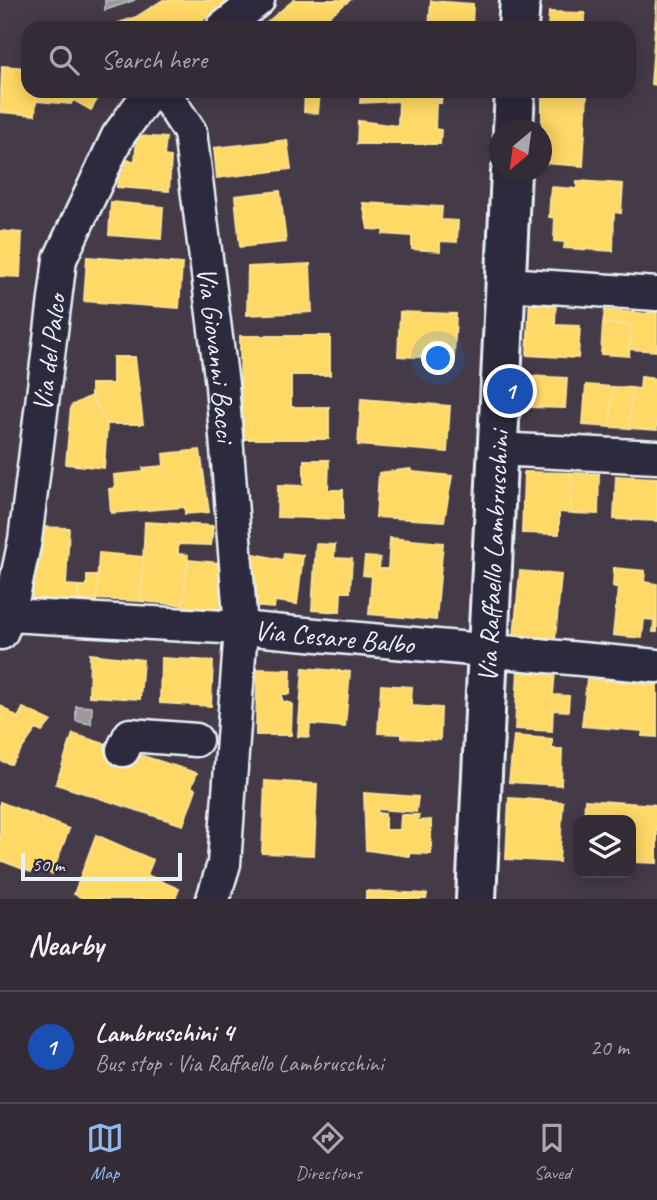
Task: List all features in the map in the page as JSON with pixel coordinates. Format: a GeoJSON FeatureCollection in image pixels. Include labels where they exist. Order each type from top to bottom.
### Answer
{"type":"FeatureCollection","features":[{"type":"Feature","properties":{"kind":"main road"},"geometry":{"type":"LineString","coordinates":[[518,21],[520,0]]}},
{"type":"Feature","properties":{"kind":"main road"},"geometry":{"type":"LineString","coordinates":[[514,119],[515,98]]}},
{"type":"Feature","properties":{"kind":"main road","name":"Via Raffaello Lambruschini"},"geometry":{"type":"LineString","coordinates":[[477,899],[486,652],[510,182]]}},
{"type":"Feature","properties":{"kind":"street"},"geometry":{"type":"LineString","coordinates":[[232,21],[258,0]]}},
{"type":"Feature","properties":{"kind":"street","name":"Via del Palco"},"geometry":{"type":"LineString","coordinates":[[4,625],[13,536],[60,259],[118,136],[146,98]]}},
{"type":"Feature","properties":{"kind":"street","name":"Via Giovanni Bacci"},"geometry":{"type":"LineString","coordinates":[[168,98],[190,132],[222,385],[241,628],[224,864],[213,899]]}},
{"type":"Feature","properties":{"kind":"street"},"geometry":{"type":"LineString","coordinates":[[505,284],[657,294]]}},
{"type":"Feature","properties":{"kind":"street"},"geometry":{"type":"LineString","coordinates":[[497,449],[657,457]]}},
{"type":"Feature","properties":{"kind":"street","name":"Via Cesare Balbo"},"geometry":{"type":"LineString","coordinates":[[4,625],[241,628],[657,666]]}},
{"type":"Feature","properties":{"kind":"street"},"geometry":{"type":"LineString","coordinates":[[123,750],[130,735],[181,748]]}},
{"type":"Feature","properties":{"kind":"building: Homes"},"geometry":{"type":"Polygon","coordinates":[[[163,0],[229,0],[202,21],[124,21],[163,0]]]}},
{"type":"Feature","properties":{"kind":"building: Homes"},"geometry":{"type":"Polygon","coordinates":[[[294,0],[350,0],[322,21],[268,21],[294,0]]]}},
{"type":"Feature","properties":{"kind":"building: Homes"},"geometry":{"type":"Polygon","coordinates":[[[657,0],[657,85],[651,84],[657,0]]]}},
{"type":"Feature","properties":{"kind":"building: Homes"},"geometry":{"type":"Polygon","coordinates":[[[431,1],[473,4],[472,21],[430,21],[431,1]]]}},
{"type":"Feature","properties":{"kind":"building: Homes"},"geometry":{"type":"Polygon","coordinates":[[[549,12],[585,13],[585,21],[548,21],[549,12]]]}},
{"type":"Feature","properties":{"kind":"building: Homes"},"geometry":{"type":"Polygon","coordinates":[[[2,66],[21,67],[21,98],[98,98],[91,110],[73,100],[71,104],[36,101],[35,115],[0,112],[2,66]]]}},
{"type":"Feature","properties":{"kind":"building: Homes"},"geometry":{"type":"Polygon","coordinates":[[[305,98],[319,98],[318,113],[304,112],[305,98]]]}},
{"type":"Feature","properties":{"kind":"building: Homes"},"geometry":{"type":"Polygon","coordinates":[[[360,98],[441,98],[441,103],[436,103],[435,129],[441,130],[440,144],[357,144],[358,121],[398,126],[399,101],[360,103],[360,98]]]}},
{"type":"Feature","properties":{"kind":"building: Homes"},"geometry":{"type":"Polygon","coordinates":[[[542,98],[587,98],[583,166],[552,164],[552,119],[542,119],[542,98]]]}},
{"type":"Feature","properties":{"kind":"building: Homes"},"geometry":{"type":"Polygon","coordinates":[[[137,136],[166,138],[164,156],[171,157],[169,191],[117,187],[119,169],[125,169],[126,160],[135,161],[137,136]]]}},
{"type":"Feature","properties":{"kind":"building: Homes"},"geometry":{"type":"Polygon","coordinates":[[[287,140],[291,169],[217,178],[214,148],[287,140]]]}},
{"type":"Feature","properties":{"kind":"building: Homes"},"geometry":{"type":"Polygon","coordinates":[[[577,181],[623,184],[621,213],[614,212],[613,251],[564,248],[565,242],[554,241],[555,218],[549,217],[551,187],[577,189],[577,181]]]}},
{"type":"Feature","properties":{"kind":"building: Homes"},"geometry":{"type":"Polygon","coordinates":[[[280,191],[286,242],[240,247],[235,196],[280,191]]]}},
{"type":"Feature","properties":{"kind":"building: Homes"},"geometry":{"type":"Polygon","coordinates":[[[111,202],[163,207],[161,239],[109,235],[111,202]]]}},
{"type":"Feature","properties":{"kind":"building: Homes"},"geometry":{"type":"Polygon","coordinates":[[[363,203],[442,207],[441,220],[458,221],[457,242],[440,241],[440,251],[412,249],[412,236],[383,234],[384,230],[368,229],[363,203]]]}},
{"type":"Feature","properties":{"kind":"building: Homes"},"geometry":{"type":"Polygon","coordinates":[[[0,231],[22,233],[20,277],[0,276],[0,231]]]}},
{"type":"Feature","properties":{"kind":"building: Homes"},"geometry":{"type":"Polygon","coordinates":[[[87,257],[182,264],[179,308],[84,301],[87,257]]]}},
{"type":"Feature","properties":{"kind":"building: Homes"},"geometry":{"type":"Polygon","coordinates":[[[310,264],[312,312],[247,315],[248,267],[310,264]]]}},
{"type":"Feature","properties":{"kind":"building: Homes"},"geometry":{"type":"Polygon","coordinates":[[[530,296],[556,298],[555,325],[580,326],[578,358],[527,355],[530,296]]]}},
{"type":"Feature","properties":{"kind":"building: Homes"},"geometry":{"type":"Polygon","coordinates":[[[648,305],[657,305],[657,351],[629,349],[631,326],[603,323],[605,310],[648,314],[648,305]]]}},
{"type":"Feature","properties":{"kind":"building: Homes"},"geometry":{"type":"Polygon","coordinates":[[[400,312],[456,314],[454,359],[398,356],[400,312]]]}},
{"type":"Feature","properties":{"kind":"building: Homes"},"geometry":{"type":"Polygon","coordinates":[[[603,323],[631,326],[629,356],[601,354],[603,323]]]}},
{"type":"Feature","properties":{"kind":"building: Homes"},"geometry":{"type":"Polygon","coordinates":[[[240,336],[330,336],[330,375],[291,375],[291,407],[329,407],[329,439],[241,439],[240,336]]]}},
{"type":"Feature","properties":{"kind":"building: Homes"},"geometry":{"type":"Polygon","coordinates":[[[113,357],[135,357],[143,424],[107,424],[91,396],[91,384],[113,384],[113,357]]]}},
{"type":"Feature","properties":{"kind":"building: Homes"},"geometry":{"type":"Polygon","coordinates":[[[528,376],[567,378],[565,408],[527,407],[528,376]]]}},
{"type":"Feature","properties":{"kind":"building: Homes"},"geometry":{"type":"Polygon","coordinates":[[[641,377],[657,379],[657,430],[629,428],[632,388],[640,389],[641,377]]]}},
{"type":"Feature","properties":{"kind":"building: Homes"},"geometry":{"type":"Polygon","coordinates":[[[586,385],[613,387],[610,427],[583,425],[586,385]]]}},
{"type":"Feature","properties":{"kind":"building: Homes"},"geometry":{"type":"Polygon","coordinates":[[[613,387],[632,388],[629,428],[610,427],[613,387]]]}},
{"type":"Feature","properties":{"kind":"building: Homes"},"geometry":{"type":"Polygon","coordinates":[[[91,396],[107,424],[104,468],[66,464],[71,406],[91,396]]]}},
{"type":"Feature","properties":{"kind":"building: Homes"},"geometry":{"type":"Polygon","coordinates":[[[361,399],[450,406],[447,452],[358,445],[361,399]]]}},
{"type":"Feature","properties":{"kind":"building: Homes"},"geometry":{"type":"Polygon","coordinates":[[[200,450],[209,512],[185,514],[185,507],[111,513],[109,489],[115,488],[114,475],[144,472],[143,468],[164,466],[163,454],[200,450]]]}},
{"type":"Feature","properties":{"kind":"building: Homes"},"geometry":{"type":"Polygon","coordinates":[[[304,460],[329,460],[328,490],[343,490],[343,519],[277,517],[278,485],[304,486],[304,460]]]}},
{"type":"Feature","properties":{"kind":"building: Homes"},"geometry":{"type":"Polygon","coordinates":[[[410,469],[413,472],[452,476],[444,521],[376,517],[379,473],[410,469]]]}},
{"type":"Feature","properties":{"kind":"building: Homes"},"geometry":{"type":"Polygon","coordinates":[[[524,472],[571,473],[570,513],[559,512],[559,534],[522,533],[524,472]]]}},
{"type":"Feature","properties":{"kind":"building: Homes"},"geometry":{"type":"Polygon","coordinates":[[[571,473],[599,474],[598,514],[570,513],[571,473]]]}},
{"type":"Feature","properties":{"kind":"building: Homes"},"geometry":{"type":"Polygon","coordinates":[[[616,476],[657,478],[657,521],[614,519],[616,476]]]}},
{"type":"Feature","properties":{"kind":"building: Homes"},"geometry":{"type":"Polygon","coordinates":[[[145,522],[213,526],[211,545],[178,544],[178,554],[188,555],[183,605],[141,601],[145,522]]]}},
{"type":"Feature","properties":{"kind":"building: Homes"},"geometry":{"type":"Polygon","coordinates":[[[34,527],[69,528],[66,585],[78,586],[78,603],[27,600],[34,527]]]}},
{"type":"Feature","properties":{"kind":"building: Homes"},"geometry":{"type":"Polygon","coordinates":[[[390,538],[443,543],[436,620],[369,614],[372,576],[363,575],[365,557],[380,558],[379,569],[388,569],[390,538]]]}},
{"type":"Feature","properties":{"kind":"building: Homes"},"geometry":{"type":"Polygon","coordinates":[[[316,544],[335,545],[334,558],[352,559],[350,592],[341,592],[340,612],[312,610],[316,544]]]}},
{"type":"Feature","properties":{"kind":"building: Homes"},"geometry":{"type":"Polygon","coordinates":[[[99,553],[143,557],[141,601],[96,599],[99,553]]]}},
{"type":"Feature","properties":{"kind":"building: Homes"},"geometry":{"type":"Polygon","coordinates":[[[284,553],[303,555],[297,604],[275,601],[274,608],[250,606],[254,554],[283,560],[284,553]]]}},
{"type":"Feature","properties":{"kind":"building: Homes"},"geometry":{"type":"Polygon","coordinates":[[[188,560],[219,563],[223,607],[218,614],[182,612],[188,560]]]}},
{"type":"Feature","properties":{"kind":"building: Homes"},"geometry":{"type":"Polygon","coordinates":[[[614,568],[645,571],[644,582],[657,584],[657,632],[653,632],[654,620],[644,619],[642,638],[613,635],[618,588],[613,586],[614,568]]]}},
{"type":"Feature","properties":{"kind":"building: Homes"},"geometry":{"type":"Polygon","coordinates":[[[520,571],[561,575],[555,640],[514,636],[520,571]]]}},
{"type":"Feature","properties":{"kind":"building: Homes"},"geometry":{"type":"Polygon","coordinates":[[[87,576],[98,576],[96,602],[79,600],[78,586],[87,586],[87,576]]]}},
{"type":"Feature","properties":{"kind":"building: Homes"},"geometry":{"type":"Polygon","coordinates":[[[90,654],[143,660],[140,699],[89,696],[90,654]]]}},
{"type":"Feature","properties":{"kind":"building: Homes"},"geometry":{"type":"Polygon","coordinates":[[[161,658],[213,661],[211,706],[160,703],[161,658]]]}},
{"type":"Feature","properties":{"kind":"building: Homes"},"geometry":{"type":"Polygon","coordinates":[[[303,668],[350,672],[345,727],[310,724],[309,737],[298,736],[303,668]]]}},
{"type":"Feature","properties":{"kind":"building: Homes"},"geometry":{"type":"Polygon","coordinates":[[[257,669],[291,670],[290,694],[282,694],[282,701],[292,704],[291,735],[256,735],[257,669]]]}},
{"type":"Feature","properties":{"kind":"building: Homes"},"geometry":{"type":"Polygon","coordinates":[[[518,669],[555,671],[553,695],[569,696],[568,711],[553,710],[552,731],[515,729],[518,669]]]}},
{"type":"Feature","properties":{"kind":"building: Homes"},"geometry":{"type":"Polygon","coordinates":[[[587,679],[657,685],[657,737],[642,736],[643,731],[582,726],[587,679]]]}},
{"type":"Feature","properties":{"kind":"building: Homes"},"geometry":{"type":"Polygon","coordinates":[[[381,685],[412,687],[411,706],[441,708],[440,740],[402,738],[402,734],[378,733],[381,685]]]}},
{"type":"Feature","properties":{"kind":"building: Homes"},"geometry":{"type":"Polygon","coordinates":[[[0,705],[18,718],[23,708],[51,721],[42,732],[36,729],[11,764],[1,761],[0,705]]]}},
{"type":"Feature","properties":{"kind":"building: Homes"},"geometry":{"type":"Polygon","coordinates":[[[73,734],[197,773],[191,787],[196,789],[183,825],[56,784],[73,734]]]}},
{"type":"Feature","properties":{"kind":"building: Homes"},"geometry":{"type":"Polygon","coordinates":[[[514,736],[552,739],[552,749],[562,749],[561,785],[509,782],[514,736]]]}},
{"type":"Feature","properties":{"kind":"building: Homes"},"geometry":{"type":"Polygon","coordinates":[[[265,781],[317,784],[314,855],[262,853],[265,781]]]}},
{"type":"Feature","properties":{"kind":"building: Homes"},"geometry":{"type":"Polygon","coordinates":[[[364,793],[418,797],[416,812],[377,809],[378,813],[385,814],[385,830],[400,830],[401,815],[419,815],[417,821],[431,820],[431,854],[409,853],[409,856],[366,850],[364,793]]]}},
{"type":"Feature","properties":{"kind":"building: Homes"},"geometry":{"type":"Polygon","coordinates":[[[509,798],[563,802],[559,862],[506,859],[509,798]]]}},
{"type":"Feature","properties":{"kind":"building: Homes"},"geometry":{"type":"Polygon","coordinates":[[[585,800],[657,805],[657,863],[636,862],[636,815],[584,815],[585,800]]]}},
{"type":"Feature","properties":{"kind":"building: Homes"},"geometry":{"type":"Polygon","coordinates":[[[0,802],[69,829],[52,874],[34,867],[31,872],[0,860],[0,802]]]}},
{"type":"Feature","properties":{"kind":"building: Homes"},"geometry":{"type":"Polygon","coordinates":[[[96,835],[153,860],[147,875],[179,889],[175,899],[85,899],[74,894],[96,835]]]}},
{"type":"Feature","properties":{"kind":"building: Homes"},"geometry":{"type":"Polygon","coordinates":[[[366,891],[427,894],[426,899],[366,899],[366,891]]]}},
{"type":"Feature","properties":{"kind":"building: Industry"},"geometry":{"type":"Polygon","coordinates":[[[105,0],[135,0],[105,10],[105,0]]]}},
{"type":"Feature","properties":{"kind":"building: Industry"},"geometry":{"type":"Polygon","coordinates":[[[76,706],[92,707],[91,724],[76,721],[76,706]]]}},
{"type":"Feature","properties":{"kind":"place","name":"Lambruschini 4"},"geometry":{"type":"Point","coordinates":[510,391]}}]}
